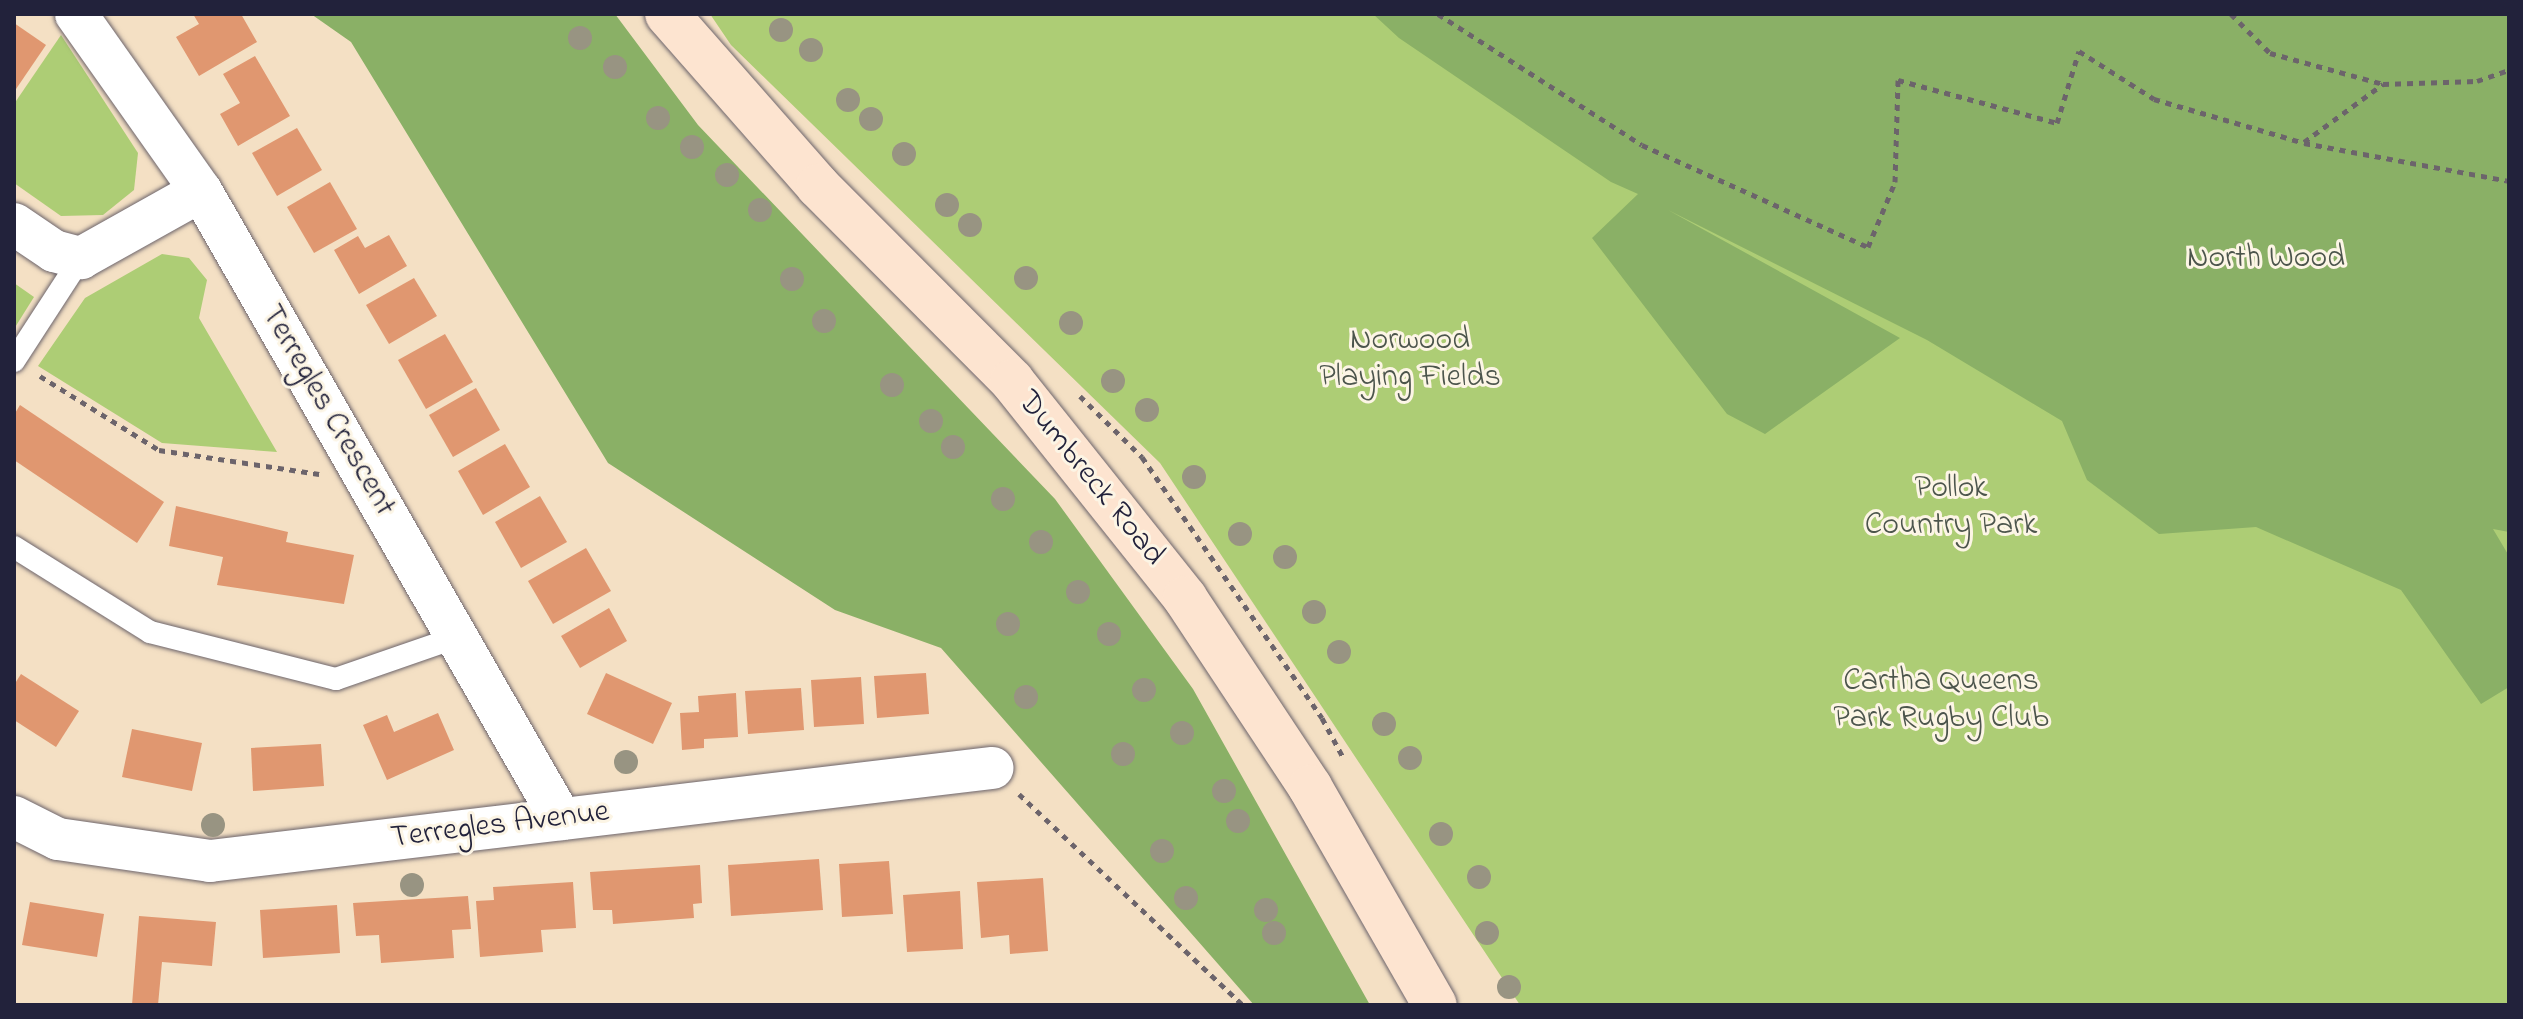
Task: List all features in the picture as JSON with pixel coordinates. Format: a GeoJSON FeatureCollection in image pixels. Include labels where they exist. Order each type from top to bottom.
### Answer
{"type":"FeatureCollection","features":[{"type":"Feature","properties":{"kind":"main road","name":"Dumbreck Road"},"geometry":{"type":"LineString","coordinates":[[667,14],[818,186],[1012,381],[1185,598],[1310,787],[1435,1005]]}},
{"type":"Feature","properties":{"kind":"street","name":"Terregles Crescent"},"geometry":{"type":"LineString","coordinates":[[76,14],[201,191],[561,819]]}},
{"type":"Feature","properties":{"kind":"street"},"geometry":{"type":"LineString","coordinates":[[14,224],[54,251],[81,258],[201,191]]}},
{"type":"Feature","properties":{"kind":"street","name":"Terregles Avenue"},"geometry":{"type":"LineString","coordinates":[[14,817],[58,839],[210,861],[992,768]]}},
{"type":"Feature","properties":{"kind":"lane"},"geometry":{"type":"LineString","coordinates":[[14,361],[81,258]]}},
{"type":"Feature","properties":{"kind":"lane"},"geometry":{"type":"LineString","coordinates":[[14,547],[150,632],[336,679],[457,637]]}},
{"type":"Feature","properties":{"kind":"path"},"geometry":{"type":"LineString","coordinates":[[1438,14],[1642,145],[1868,247],[1895,182],[1898,80],[2057,123],[2079,51],[2154,99],[2304,143],[2509,181]]}},
{"type":"Feature","properties":{"kind":"path"},"geometry":{"type":"LineString","coordinates":[[2231,14],[2270,53],[2383,84],[2477,81],[2509,70]]}},
{"type":"Feature","properties":{"kind":"path"},"geometry":{"type":"LineString","coordinates":[[2304,143],[2383,84]]}},
{"type":"Feature","properties":{"kind":"path"},"geometry":{"type":"LineString","coordinates":[[14,361],[159,450],[367,481]]}},
{"type":"Feature","properties":{"kind":"path"},"geometry":{"type":"LineString","coordinates":[[992,768],[1243,1005]]}},
{"type":"Feature","properties":{"kind":"green space"},"geometry":{"type":"Polygon","coordinates":[[[311,14],[615,14],[698,125],[1055,499],[1193,689],[1370,1005],[1254,1005],[941,648],[835,610],[608,463],[351,42],[311,14]]]}},
{"type":"Feature","properties":{"kind":"green space","name":"Pollok Country Park"},"geometry":{"type":"Polygon","coordinates":[[[710,14],[2509,14],[2509,1005],[1520,1005],[1160,463],[731,45],[710,14]]]}},
{"type":"Feature","properties":{"kind":"green space","name":"North Wood"},"geometry":{"type":"Polygon","coordinates":[[[1373,14],[2509,14],[2509,532],[2493,529],[2509,556],[2509,687],[2481,704],[2401,590],[2256,527],[2159,534],[2087,480],[2062,421],[1927,340],[1668,210],[1900,338],[1765,434],[1727,414],[1592,238],[1638,194],[1611,182],[1399,38],[1373,14]]]}},
{"type":"Feature","properties":{"kind":"green space"},"geometry":{"type":"Polygon","coordinates":[[[61,35],[138,153],[134,190],[103,215],[61,216],[14,183],[14,104],[61,35]]]}},
{"type":"Feature","properties":{"kind":"green space"},"geometry":{"type":"Polygon","coordinates":[[[162,254],[189,258],[207,280],[199,318],[277,452],[162,443],[38,366],[85,298],[162,254]]]}},
{"type":"Feature","properties":{"kind":"green space"},"geometry":{"type":"Polygon","coordinates":[[[14,283],[34,297],[14,329],[14,283]]]}},
{"type":"Feature","properties":{"kind":"building"},"geometry":{"type":"Polygon","coordinates":[[[193,14],[241,14],[257,42],[199,76],[176,37],[199,24],[193,14]]]}},
{"type":"Feature","properties":{"kind":"building"},"geometry":{"type":"Polygon","coordinates":[[[14,23],[46,45],[14,92],[14,23]]]}},
{"type":"Feature","properties":{"kind":"building"},"geometry":{"type":"Polygon","coordinates":[[[255,56],[290,116],[238,146],[220,114],[240,103],[223,74],[255,56]]]}},
{"type":"Feature","properties":{"kind":"building"},"geometry":{"type":"Polygon","coordinates":[[[297,128],[322,170],[277,196],[252,153],[297,128]]]}},
{"type":"Feature","properties":{"kind":"building"},"geometry":{"type":"Polygon","coordinates":[[[330,182],[357,229],[314,253],[287,207],[330,182]]]}},
{"type":"Feature","properties":{"kind":"building"},"geometry":{"type":"Polygon","coordinates":[[[389,235],[407,266],[359,294],[334,250],[358,236],[365,248],[389,235]]]}},
{"type":"Feature","properties":{"kind":"building"},"geometry":{"type":"Polygon","coordinates":[[[414,278],[437,316],[389,344],[366,305],[414,278]]]}},
{"type":"Feature","properties":{"kind":"building"},"geometry":{"type":"Polygon","coordinates":[[[445,334],[473,382],[426,409],[398,360],[445,334]]]}},
{"type":"Feature","properties":{"kind":"building"},"geometry":{"type":"Polygon","coordinates":[[[476,388],[500,430],[453,457],[429,415],[476,388]]]}},
{"type":"Feature","properties":{"kind":"building"},"geometry":{"type":"Polygon","coordinates":[[[20,405],[164,502],[137,543],[14,460],[14,415],[20,405]]]}},
{"type":"Feature","properties":{"kind":"building"},"geometry":{"type":"Polygon","coordinates":[[[505,444],[530,487],[483,515],[458,471],[505,444]]]}},
{"type":"Feature","properties":{"kind":"building"},"geometry":{"type":"Polygon","coordinates":[[[540,496],[567,542],[521,568],[495,522],[540,496]]]}},
{"type":"Feature","properties":{"kind":"building"},"geometry":{"type":"Polygon","coordinates":[[[176,506],[288,532],[286,542],[354,555],[344,604],[217,585],[223,557],[169,546],[176,506]]]}},
{"type":"Feature","properties":{"kind":"building"},"geometry":{"type":"Polygon","coordinates":[[[586,548],[611,591],[553,624],[528,581],[586,548]]]}},
{"type":"Feature","properties":{"kind":"building"},"geometry":{"type":"Polygon","coordinates":[[[609,608],[627,641],[580,668],[561,636],[609,608]]]}},
{"type":"Feature","properties":{"kind":"building"},"geometry":{"type":"Polygon","coordinates":[[[606,673],[672,703],[653,744],[587,714],[606,673]]]}},
{"type":"Feature","properties":{"kind":"building"},"geometry":{"type":"Polygon","coordinates":[[[926,673],[929,714],[877,718],[874,676],[926,673]]]}},
{"type":"Feature","properties":{"kind":"building"},"geometry":{"type":"Polygon","coordinates":[[[21,674],[79,711],[56,747],[14,720],[14,685],[21,674]]]}},
{"type":"Feature","properties":{"kind":"building"},"geometry":{"type":"Polygon","coordinates":[[[861,677],[864,724],[814,727],[811,680],[861,677]]]}},
{"type":"Feature","properties":{"kind":"building"},"geometry":{"type":"Polygon","coordinates":[[[801,688],[804,730],[748,734],[745,691],[801,688]]]}},
{"type":"Feature","properties":{"kind":"building"},"geometry":{"type":"Polygon","coordinates":[[[736,693],[738,737],[704,739],[704,748],[682,750],[680,713],[699,712],[698,696],[736,693]]]}},
{"type":"Feature","properties":{"kind":"building"},"geometry":{"type":"Polygon","coordinates":[[[438,713],[454,750],[387,780],[363,725],[387,715],[394,732],[438,713]]]}},
{"type":"Feature","properties":{"kind":"building"},"geometry":{"type":"Polygon","coordinates":[[[132,729],[202,743],[192,791],[122,777],[132,729]]]}},
{"type":"Feature","properties":{"kind":"building"},"geometry":{"type":"Polygon","coordinates":[[[321,744],[324,786],[253,791],[251,748],[321,744]]]}},
{"type":"Feature","properties":{"kind":"building"},"geometry":{"type":"Polygon","coordinates":[[[819,859],[823,910],[731,916],[728,865],[819,859]]]}},
{"type":"Feature","properties":{"kind":"building"},"geometry":{"type":"Polygon","coordinates":[[[889,861],[893,914],[842,917],[839,864],[889,861]]]}},
{"type":"Feature","properties":{"kind":"building"},"geometry":{"type":"Polygon","coordinates":[[[700,865],[702,903],[693,904],[694,918],[613,924],[612,910],[593,910],[590,872],[700,865]]]}},
{"type":"Feature","properties":{"kind":"building"},"geometry":{"type":"Polygon","coordinates":[[[1043,878],[1048,951],[1010,954],[1009,935],[981,938],[977,882],[1043,878]]]}},
{"type":"Feature","properties":{"kind":"building"},"geometry":{"type":"Polygon","coordinates":[[[573,882],[576,928],[541,930],[543,952],[480,957],[476,901],[494,900],[493,887],[573,882]]]}},
{"type":"Feature","properties":{"kind":"building"},"geometry":{"type":"Polygon","coordinates":[[[960,891],[963,949],[907,952],[903,895],[960,891]]]}},
{"type":"Feature","properties":{"kind":"building"},"geometry":{"type":"Polygon","coordinates":[[[468,896],[471,929],[452,930],[454,958],[381,963],[379,935],[356,936],[353,903],[468,896]]]}},
{"type":"Feature","properties":{"kind":"building"},"geometry":{"type":"Polygon","coordinates":[[[30,902],[104,914],[97,957],[22,945],[30,902]]]}},
{"type":"Feature","properties":{"kind":"building"},"geometry":{"type":"Polygon","coordinates":[[[337,905],[340,953],[263,958],[260,910],[337,905]]]}},
{"type":"Feature","properties":{"kind":"building"},"geometry":{"type":"Polygon","coordinates":[[[139,916],[216,922],[212,966],[162,962],[158,1005],[132,1005],[139,916]]]}},
{"type":"Feature","properties":{"kind":"park label","name":"Norwood Playing Fields"},"geometry":{"type":"Point","coordinates":[1410,360]}},
{"type":"Feature","properties":{"kind":"park label","name":"Cartha Queens Park Rugby Club"},"geometry":{"type":"Point","coordinates":[1941,702]}}]}
